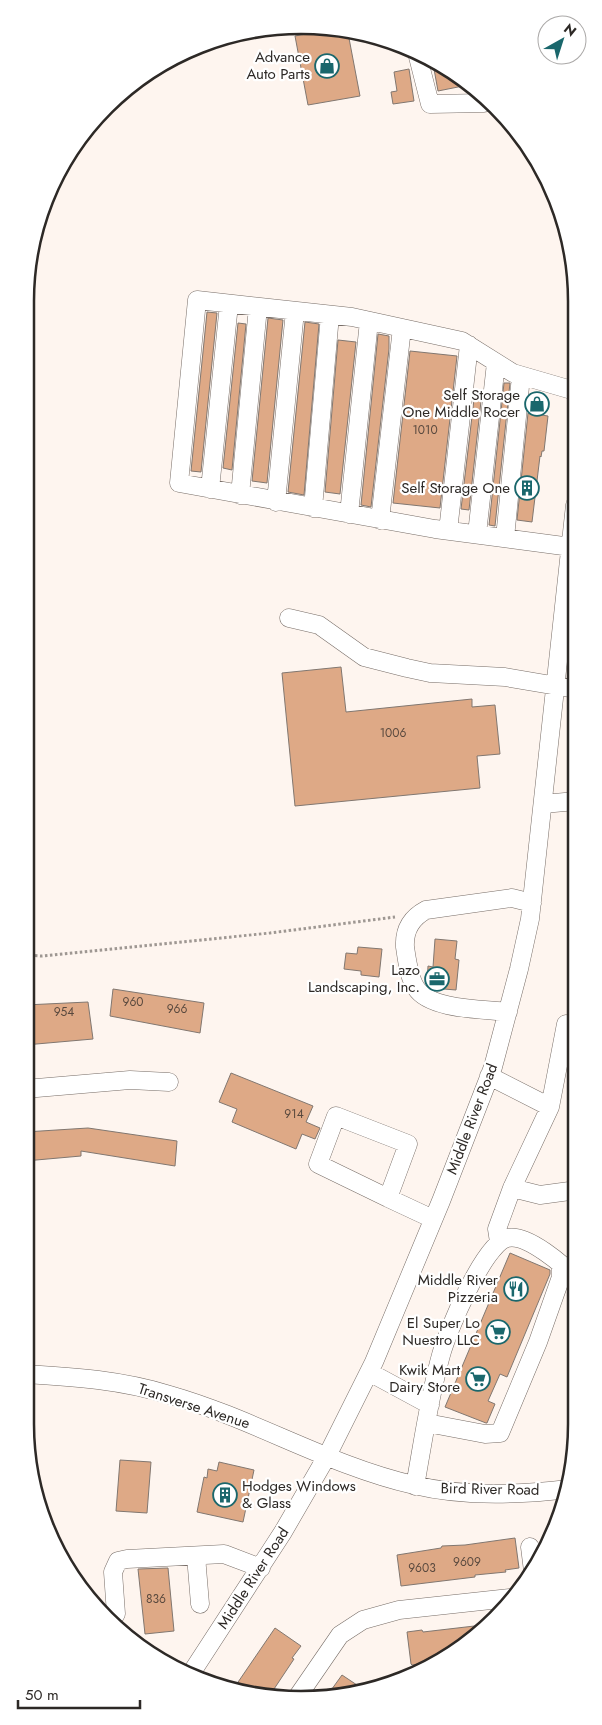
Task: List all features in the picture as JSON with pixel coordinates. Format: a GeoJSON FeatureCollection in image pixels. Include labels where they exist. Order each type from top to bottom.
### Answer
{"type":"FeatureCollection","features":[{"type":"Feature","properties":{"kind":"street"},"geometry":{"type":"LineString","coordinates":[[420,62],[430,104],[480,103]]}},
{"type":"Feature","properties":{"kind":"street"},"geometry":{"type":"LineString","coordinates":[[568,388],[513,374],[462,341],[368,320],[197,300],[179,483],[380,520],[568,547]]}},
{"type":"Feature","properties":{"kind":"street"},"geometry":{"type":"LineString","coordinates":[[210,489],[230,304]]}},
{"type":"Feature","properties":{"kind":"street"},"geometry":{"type":"LineString","coordinates":[[240,495],[258,307]]}},
{"type":"Feature","properties":{"kind":"street"},"geometry":{"type":"LineString","coordinates":[[276,502],[295,311]]}},
{"type":"Feature","properties":{"kind":"street"},"geometry":{"type":"LineString","coordinates":[[313,508],[330,315]]}},
{"type":"Feature","properties":{"kind":"street"},"geometry":{"type":"LineString","coordinates":[[349,514],[368,320]]}},
{"type":"Feature","properties":{"kind":"street"},"geometry":{"type":"LineString","coordinates":[[380,520],[402,328]]}},
{"type":"Feature","properties":{"kind":"street"},"geometry":{"type":"LineString","coordinates":[[448,531],[469,345]]}},
{"type":"Feature","properties":{"kind":"street"},"geometry":{"type":"LineString","coordinates":[[477,534],[496,363]]}},
{"type":"Feature","properties":{"kind":"street"},"geometry":{"type":"LineString","coordinates":[[505,538],[521,376]]}},
{"type":"Feature","properties":{"kind":"street","name":"Middle River Road"},"geometry":{"type":"LineString","coordinates":[[194,1669],[283,1532],[327,1456],[369,1372],[433,1219],[489,1076],[521,960],[532,903],[568,575]]}},
{"type":"Feature","properties":{"kind":"street"},"geometry":{"type":"LineString","coordinates":[[289,618],[319,625],[364,657],[390,664],[430,673],[505,677],[568,688]]}},
{"type":"Feature","properties":{"kind":"street"},"geometry":{"type":"LineString","coordinates":[[543,804],[568,802]]}},
{"type":"Feature","properties":{"kind":"street"},"geometry":{"type":"LineString","coordinates":[[508,1012],[440,1004],[429,999],[416,989],[406,955],[405,938],[407,927],[417,914],[426,910],[512,898],[532,903]]}},
{"type":"Feature","properties":{"kind":"street"},"geometry":{"type":"LineString","coordinates":[[499,1242],[497,1230],[512,1188],[550,1107],[566,1024]]}},
{"type":"Feature","properties":{"kind":"street"},"geometry":{"type":"LineString","coordinates":[[489,1076],[550,1107]]}},
{"type":"Feature","properties":{"kind":"street"},"geometry":{"type":"LineString","coordinates":[[34,1087],[130,1080],[169,1082]]}},
{"type":"Feature","properties":{"kind":"street"},"geometry":{"type":"LineString","coordinates":[[388,1198],[408,1144],[336,1116],[318,1164],[388,1198],[433,1219]]}},
{"type":"Feature","properties":{"kind":"street"},"geometry":{"type":"LineString","coordinates":[[512,1188],[540,1195],[568,1191]]}},
{"type":"Feature","properties":{"kind":"street"},"geometry":{"type":"LineString","coordinates":[[416,1486],[441,1354],[449,1332],[487,1255],[499,1242],[508,1238],[523,1240],[541,1249],[568,1269]]}},
{"type":"Feature","properties":{"kind":"street"},"geometry":{"type":"LineString","coordinates":[[427,1423],[485,1434],[500,1433],[538,1342],[561,1276],[561,1265]]}},
{"type":"Feature","properties":{"kind":"street"},"geometry":{"type":"LineString","coordinates":[[369,1372],[430,1405]]}},
{"type":"Feature","properties":{"kind":"street","name":"Transverse Avenue"},"geometry":{"type":"LineString","coordinates":[[34,1374],[84,1377],[138,1386],[229,1415],[327,1456]]}},
{"type":"Feature","properties":{"kind":"street","name":"Bird River Road"},"geometry":{"type":"LineString","coordinates":[[327,1456],[378,1475],[416,1486],[462,1492],[509,1493],[560,1490]]}},
{"type":"Feature","properties":{"kind":"street"},"geometry":{"type":"LineString","coordinates":[[530,1546],[532,1559]]}},
{"type":"Feature","properties":{"kind":"street"},"geometry":{"type":"LineString","coordinates":[[116,1614],[113,1572],[118,1561],[224,1554],[260,1568]]}},
{"type":"Feature","properties":{"kind":"street"},"geometry":{"type":"LineString","coordinates":[[196,1556],[200,1604]]}},
{"type":"Feature","properties":{"kind":"street"},"geometry":{"type":"LineString","coordinates":[[302,1691],[340,1636],[363,1620],[399,1610],[503,1599]]}},
{"type":"Feature","properties":{"kind":"path"},"geometry":{"type":"LineString","coordinates":[[34,956],[270,933],[417,914]]}},
{"type":"Feature","properties":{"kind":"building","name":"Advance Auto Parts"},"geometry":{"type":"Polygon","coordinates":[[[318,34],[349,38],[360,96],[308,105],[295,36],[318,34]]]}},
{"type":"Feature","properties":{"kind":"building"},"geometry":{"type":"Polygon","coordinates":[[[409,69],[414,101],[393,104],[391,92],[397,91],[394,72],[409,69]]]}},
{"type":"Feature","properties":{"kind":"building"},"geometry":{"type":"Polygon","coordinates":[[[434,69],[460,87],[438,91],[434,69]]]}},
{"type":"Feature","properties":{"kind":"building"},"geometry":{"type":"Polygon","coordinates":[[[207,312],[217,313],[201,472],[191,471],[207,312]]]}},
{"type":"Feature","properties":{"kind":"building"},"geometry":{"type":"Polygon","coordinates":[[[268,318],[283,320],[267,483],[252,481],[268,318]]]}},
{"type":"Feature","properties":{"kind":"building"},"geometry":{"type":"Polygon","coordinates":[[[305,322],[319,324],[304,495],[288,492],[305,322]]]}},
{"type":"Feature","properties":{"kind":"building"},"geometry":{"type":"Polygon","coordinates":[[[238,323],[246,324],[232,470],[223,468],[238,323]]]}},
{"type":"Feature","properties":{"kind":"building"},"geometry":{"type":"Polygon","coordinates":[[[378,334],[389,336],[389,349],[371,507],[361,505],[378,334]]]}},
{"type":"Feature","properties":{"kind":"building"},"geometry":{"type":"Polygon","coordinates":[[[338,340],[356,342],[340,494],[325,492],[338,340]]]}},
{"type":"Feature","properties":{"kind":"building"},"geometry":{"type":"Polygon","coordinates":[[[410,351],[457,356],[440,508],[393,503],[410,351]]]}},
{"type":"Feature","properties":{"kind":"building"},"geometry":{"type":"Polygon","coordinates":[[[504,383],[510,383],[495,526],[489,525],[504,383]]]}},
{"type":"Feature","properties":{"kind":"building"},"geometry":{"type":"Polygon","coordinates":[[[475,391],[482,392],[469,510],[461,509],[475,391]]]}},
{"type":"Feature","properties":{"kind":"building","name":"Self Storage One"},"geometry":{"type":"Polygon","coordinates":[[[528,413],[548,416],[544,451],[542,451],[540,456],[532,522],[517,520],[528,413]]]}},
{"type":"Feature","properties":{"kind":"building"},"geometry":{"type":"Polygon","coordinates":[[[341,667],[346,712],[472,699],[472,707],[495,705],[500,754],[477,756],[480,788],[295,806],[282,673],[341,667]]]}},
{"type":"Feature","properties":{"kind":"building"},"geometry":{"type":"Polygon","coordinates":[[[435,939],[457,941],[455,959],[459,960],[456,990],[432,988],[427,984],[428,966],[433,967],[435,939]]]}},
{"type":"Feature","properties":{"kind":"building"},"geometry":{"type":"Polygon","coordinates":[[[358,947],[382,949],[379,977],[361,975],[361,971],[344,969],[346,953],[357,954],[358,947]]]}},
{"type":"Feature","properties":{"kind":"building"},"geometry":{"type":"Polygon","coordinates":[[[113,989],[204,1003],[200,1033],[110,1016],[113,989]]]}},
{"type":"Feature","properties":{"kind":"building"},"geometry":{"type":"Polygon","coordinates":[[[88,1002],[93,1039],[34,1044],[34,1005],[88,1002]]]}},
{"type":"Feature","properties":{"kind":"building"},"geometry":{"type":"Polygon","coordinates":[[[231,1073],[313,1106],[306,1122],[320,1128],[315,1139],[302,1134],[296,1149],[232,1122],[237,1109],[219,1102],[231,1073]]]}},
{"type":"Feature","properties":{"kind":"building"},"geometry":{"type":"Polygon","coordinates":[[[88,1128],[177,1141],[175,1166],[81,1151],[81,1156],[34,1160],[34,1131],[88,1128]]]}},
{"type":"Feature","properties":{"kind":"building"},"geometry":{"type":"Polygon","coordinates":[[[510,1253],[550,1270],[550,1274],[507,1377],[500,1374],[488,1401],[495,1404],[486,1423],[445,1407],[510,1253]]]}},
{"type":"Feature","properties":{"kind":"building"},"geometry":{"type":"Polygon","coordinates":[[[120,1460],[151,1462],[147,1513],[116,1511],[120,1460]]]}},
{"type":"Feature","properties":{"kind":"building","name":"Hodges Windows & Glass"},"geometry":{"type":"Polygon","coordinates":[[[219,1462],[254,1470],[243,1522],[197,1512],[204,1477],[207,1478],[208,1469],[217,1471],[219,1462]]]}},
{"type":"Feature","properties":{"kind":"building"},"geometry":{"type":"Polygon","coordinates":[[[515,1538],[519,1568],[505,1570],[506,1572],[475,1575],[475,1577],[401,1586],[397,1555],[441,1548],[442,1546],[465,1545],[515,1538]]]}},
{"type":"Feature","properties":{"kind":"building"},"geometry":{"type":"Polygon","coordinates":[[[168,1568],[174,1631],[145,1634],[138,1569],[168,1568]]]}},
{"type":"Feature","properties":{"kind":"building"},"geometry":{"type":"Polygon","coordinates":[[[476,1626],[435,1655],[419,1664],[412,1665],[407,1632],[422,1630],[423,1632],[476,1626]]]}},
{"type":"Feature","properties":{"kind":"building"},"geometry":{"type":"Polygon","coordinates":[[[275,1628],[301,1646],[273,1690],[237,1683],[275,1628]]]}},
{"type":"Feature","properties":{"kind":"building"},"geometry":{"type":"Polygon","coordinates":[[[342,1675],[357,1685],[336,1689],[332,1689],[342,1675]]]}},
{"type":"Feature","properties":{"kind":"place","name":"Advance Auto Parts"},"geometry":{"type":"Point","coordinates":[327,66]}},
{"type":"Feature","properties":{"kind":"place","name":"Self Storage One Middle Rocer"},"geometry":{"type":"Point","coordinates":[537,404]}},
{"type":"Feature","properties":{"kind":"place","name":"Self Storage One"},"geometry":{"type":"Point","coordinates":[527,488]}},
{"type":"Feature","properties":{"kind":"place","name":"Lazo Landscaping, Inc."},"geometry":{"type":"Point","coordinates":[437,979]}},
{"type":"Feature","properties":{"kind":"place","name":"Middle River Pizzeria"},"geometry":{"type":"Point","coordinates":[516,1289]}},
{"type":"Feature","properties":{"kind":"place","name":"El Super Lo Nuestro LLC"},"geometry":{"type":"Point","coordinates":[498,1332]}},
{"type":"Feature","properties":{"kind":"place","name":"Kwik Mart Dairy Store"},"geometry":{"type":"Point","coordinates":[478,1379]}},
{"type":"Feature","properties":{"kind":"place","name":"Hodges Windows & Glass"},"geometry":{"type":"Point","coordinates":[225,1495]}}]}
